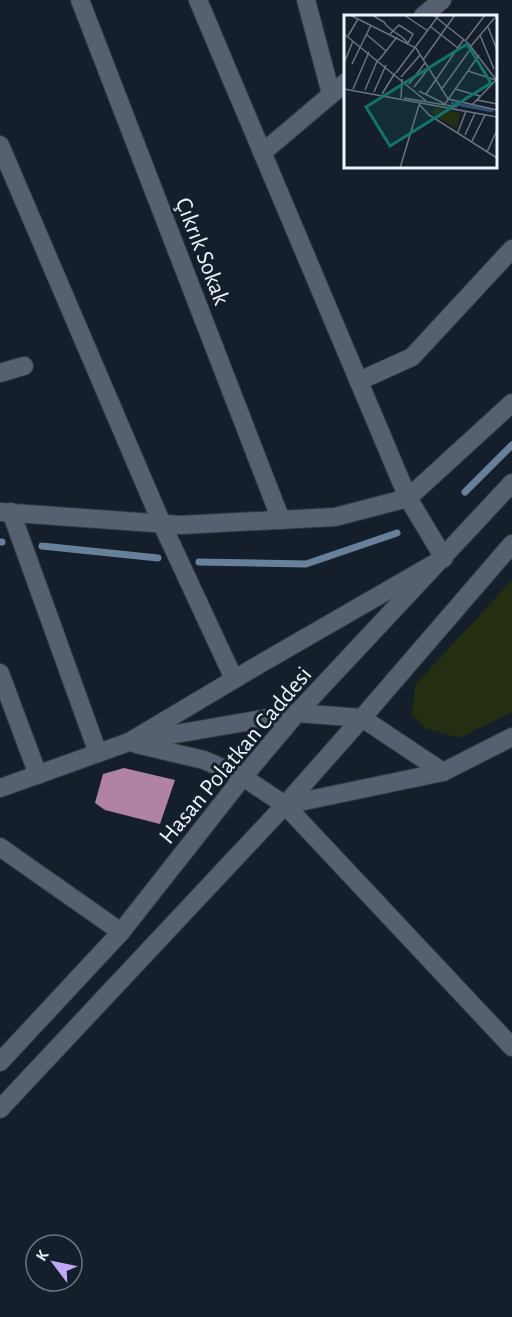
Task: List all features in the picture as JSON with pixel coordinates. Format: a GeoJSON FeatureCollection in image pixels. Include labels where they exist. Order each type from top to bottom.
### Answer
{"type":"FeatureCollection","features":[{"type":"Feature","properties":{"kind":"street","name":"Çıkrık Sokak"},"geometry":{"type":"LineString","coordinates":[[80,0],[281,520]]}},
{"type":"Feature","properties":{"kind":"street"},"geometry":{"type":"LineString","coordinates":[[129,742],[444,558],[408,498],[198,0]]}},
{"type":"Feature","properties":{"kind":"street"},"geometry":{"type":"LineString","coordinates":[[262,153],[338,88],[306,0]]}},
{"type":"Feature","properties":{"kind":"street"},"geometry":{"type":"LineString","coordinates":[[424,15],[442,0]]}},
{"type":"Feature","properties":{"kind":"street"},"geometry":{"type":"LineString","coordinates":[[0,145],[162,524],[234,679]]}},
{"type":"Feature","properties":{"kind":"street"},"geometry":{"type":"LineString","coordinates":[[358,381],[412,357],[512,249]]}},
{"type":"Feature","properties":{"kind":"street"},"geometry":{"type":"LineString","coordinates":[[0,373],[24,366]]}},
{"type":"Feature","properties":{"kind":"street"},"geometry":{"type":"LineString","coordinates":[[98,753],[5,512],[181,525],[335,517],[408,498],[512,403]]}},
{"type":"Feature","properties":{"kind":"street","name":"Hasan Polatkan Caddesi"},"geometry":{"type":"LineString","coordinates":[[0,1062],[121,932],[243,777],[297,713],[512,483]]}},
{"type":"Feature","properties":{"kind":"street"},"geometry":{"type":"LineString","coordinates":[[0,1109],[285,805],[512,544]]}},
{"type":"Feature","properties":{"kind":"street"},"geometry":{"type":"LineString","coordinates":[[0,673],[38,775]]}},
{"type":"Feature","properties":{"kind":"street"},"geometry":{"type":"LineString","coordinates":[[0,788],[129,742],[297,713],[362,718],[442,772]]}},
{"type":"Feature","properties":{"kind":"street"},"geometry":{"type":"LineString","coordinates":[[285,805],[442,772],[512,737]]}},
{"type":"Feature","properties":{"kind":"street"},"geometry":{"type":"LineString","coordinates":[[129,742],[204,760],[243,777],[285,805],[512,1047]]}},
{"type":"Feature","properties":{"kind":"street"},"geometry":{"type":"LineString","coordinates":[[0,847],[121,932]]}},
{"type":"Feature","properties":{"kind":"green space"},"geometry":{"type":"Polygon","coordinates":[[[512,580],[512,712],[459,738],[425,728],[412,714],[415,685],[512,580]]]}},
{"type":"Feature","properties":{"kind":"building"},"geometry":{"type":"Polygon","coordinates":[[[124,768],[175,780],[160,824],[105,810],[95,803],[103,774],[124,768]]]}},
{"type":"Feature","properties":{"kind":"waterway"},"geometry":{"type":"LineString","coordinates":[[465,492],[512,445]]}},
{"type":"Feature","properties":{"kind":"waterway"},"geometry":{"type":"LineString","coordinates":[[199,562],[306,564],[397,533]]}},
{"type":"Feature","properties":{"kind":"waterway"},"geometry":{"type":"LineString","coordinates":[[42,546],[158,558]]}}]}
